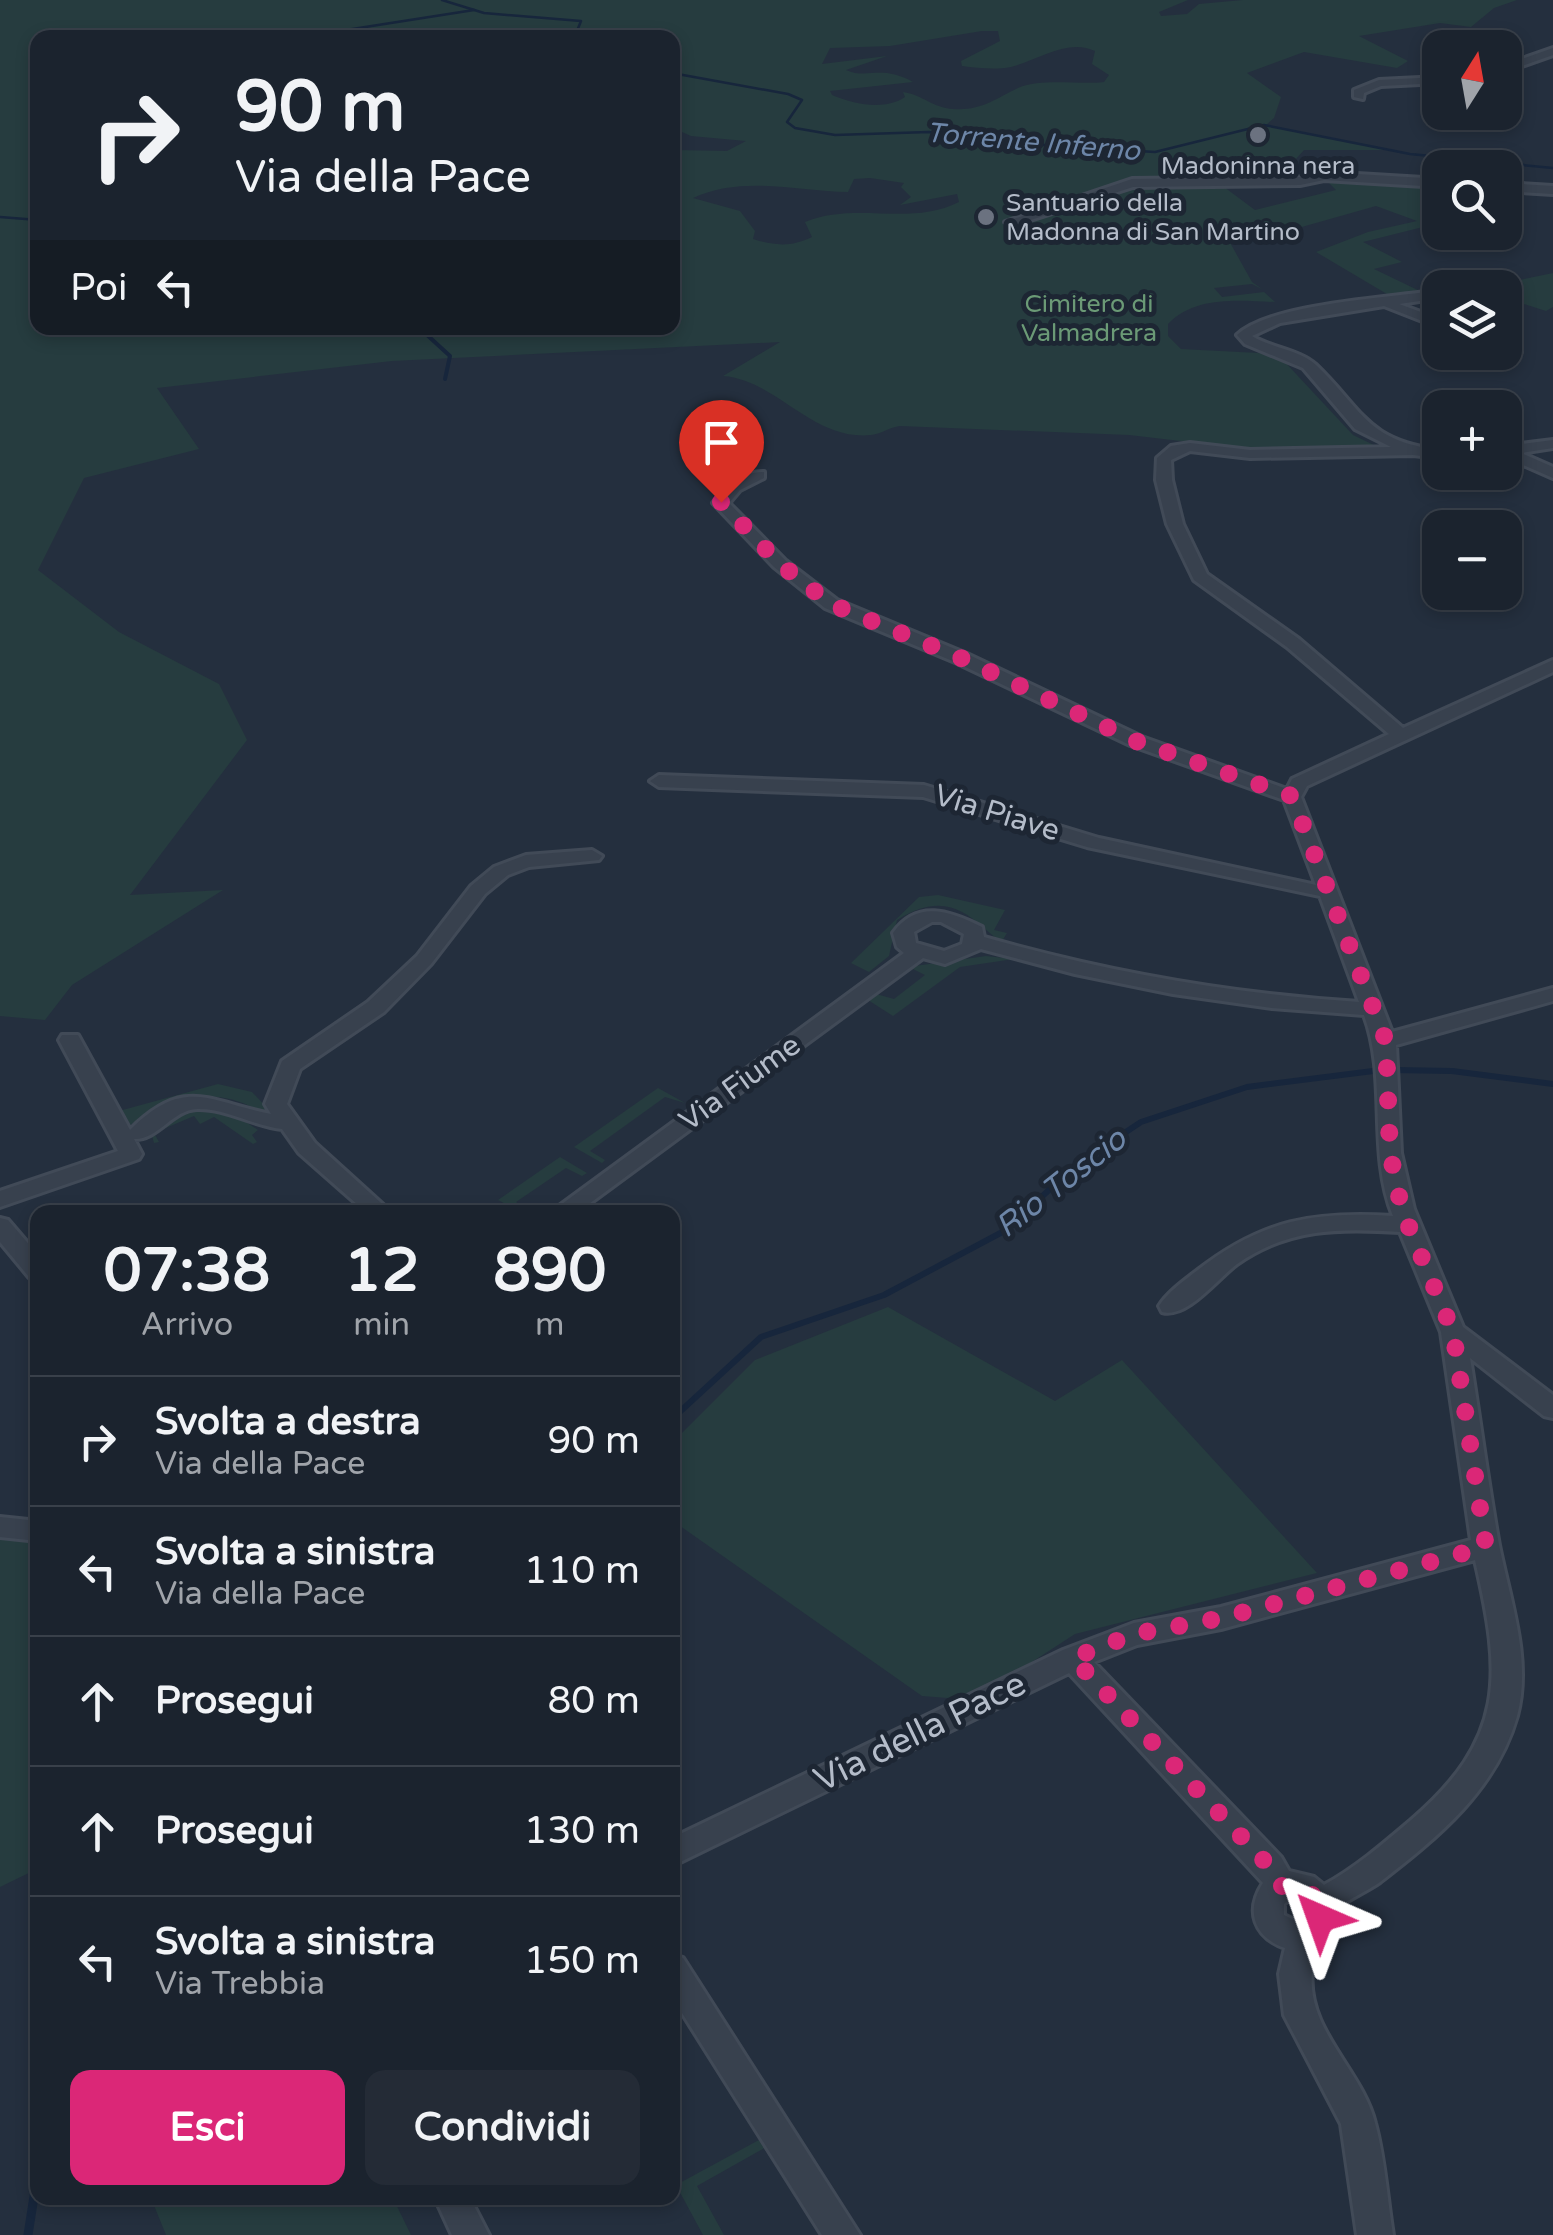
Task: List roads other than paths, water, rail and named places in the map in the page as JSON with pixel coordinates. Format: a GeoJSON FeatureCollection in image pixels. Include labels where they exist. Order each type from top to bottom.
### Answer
{"type":"FeatureCollection","features":[{"type":"Feature","properties":{"kind":"street"},"geometry":{"type":"LineString","coordinates":[[1522,63],[1553,51]]}},
{"type":"Feature","properties":{"kind":"street"},"geometry":{"type":"LineString","coordinates":[[1359,98],[1358,92],[1378,83],[1422,81]]}},
{"type":"Feature","properties":{"kind":"street"},"geometry":{"type":"LineString","coordinates":[[1011,222],[1132,183],[1300,180],[1324,176],[1422,182]]}},
{"type":"Feature","properties":{"kind":"street"},"geometry":{"type":"LineString","coordinates":[[1522,188],[1553,190]]}},
{"type":"Feature","properties":{"kind":"street"},"geometry":{"type":"LineString","coordinates":[[1413,451],[1360,426],[1308,365],[1250,342],[1244,335],[1250,328],[1298,315],[1422,297]]}},
{"type":"Feature","properties":{"kind":"street"},"geometry":{"type":"LineString","coordinates":[[1387,304],[1422,317]]}},
{"type":"Feature","properties":{"kind":"street"},"geometry":{"type":"LineString","coordinates":[[1522,448],[1553,444]]}},
{"type":"Feature","properties":{"kind":"street"},"geometry":{"type":"LineString","coordinates":[[1402,735],[1293,643],[1200,577],[1175,524],[1164,480],[1164,458],[1176,449],[1190,447],[1310,455],[1422,452]]}},
{"type":"Feature","properties":{"kind":"street"},"geometry":{"type":"LineString","coordinates":[[1522,458],[1553,473]]}},
{"type":"Feature","properties":{"kind":"street"},"geometry":{"type":"LineString","coordinates":[[758,475],[735,487],[721,502],[780,564],[831,604],[961,658],[1136,741],[1292,796]]}},
{"type":"Feature","properties":{"kind":"street"},"geometry":{"type":"LineString","coordinates":[[1375,2235],[1358,2120],[1300,2015],[1295,1996],[1311,1918],[1307,1891],[1282,1886],[1270,1894],[1267,1913],[1282,1930],[1311,1918],[1451,1808],[1488,1754],[1505,1717],[1509,1680],[1453,1332],[1408,1225],[1390,1153],[1386,1041],[1292,796],[1299,783],[1553,665]]}},
{"type":"Feature","properties":{"kind":"street","name":"Via Piave"},"geometry":{"type":"LineString","coordinates":[[659,781],[924,790],[1094,843],[1312,891],[1328,890]]}},
{"type":"Feature","properties":{"kind":"street"},"geometry":{"type":"LineString","coordinates":[[372,1205],[307,1148],[276,1104],[290,1066],[376,1007],[424,960],[478,890],[500,870],[526,860],[592,856]]}},
{"type":"Feature","properties":{"kind":"street"},"geometry":{"type":"LineString","coordinates":[[976,941],[962,954],[945,958],[917,953],[907,947],[903,933],[908,925],[929,916],[969,925],[976,941],[1058,966],[1162,990],[1268,1004],[1374,1009]]}},
{"type":"Feature","properties":{"kind":"street","name":"Via Fiume"},"geometry":{"type":"LineString","coordinates":[[573,1205],[917,953]]}},
{"type":"Feature","properties":{"kind":"street"},"geometry":{"type":"LineString","coordinates":[[1386,1041],[1553,994]]}},
{"type":"Feature","properties":{"kind":"street"},"geometry":{"type":"LineString","coordinates":[[0,1199],[131,1154],[70,1040]]}},
{"type":"Feature","properties":{"kind":"street"},"geometry":{"type":"LineString","coordinates":[[140,1133],[160,1114],[194,1102],[231,1105],[261,1122],[289,1123]]}},
{"type":"Feature","properties":{"kind":"street"},"geometry":{"type":"LineString","coordinates":[[1171,1306],[1254,1238],[1298,1225],[1348,1220],[1408,1225]]}},
{"type":"Feature","properties":{"kind":"street"},"geometry":{"type":"LineString","coordinates":[[0,1226],[30,1262]]}},
{"type":"Feature","properties":{"kind":"street"},"geometry":{"type":"LineString","coordinates":[[1453,1332],[1553,1408]]}},
{"type":"Feature","properties":{"kind":"street"},"geometry":{"type":"LineString","coordinates":[[0,1527],[30,1530]]}},
{"type":"Feature","properties":{"kind":"street","name":"Via della Pace"},"geometry":{"type":"LineString","coordinates":[[680,1849],[1073,1658],[1134,1634],[1222,1618],[1486,1547]]}},
{"type":"Feature","properties":{"kind":"street"},"geometry":{"type":"LineString","coordinates":[[1073,1658],[1270,1867],[1282,1886]]}},
{"type":"Feature","properties":{"kind":"street"},"geometry":{"type":"LineString","coordinates":[[680,1981],[842,2235]]}},
{"type":"Feature","properties":{"kind":"street"},"geometry":{"type":"LineString","coordinates":[[456,2205],[471,2235]]}},
{"type":"Feature","properties":{"kind":"waterway","name":"Torrente Inferno"},"geometry":{"type":"LineString","coordinates":[[442,0],[484,13],[581,21],[577,30]]}},
{"type":"Feature","properties":{"kind":"waterway"},"geometry":{"type":"LineString","coordinates":[[346,30],[474,10]]}},
{"type":"Feature","properties":{"kind":"waterway","name":"Torrente Inferno"},"geometry":{"type":"LineString","coordinates":[[680,74],[788,94],[802,100],[787,122],[795,128],[835,135],[929,132],[997,142],[1155,152],[1264,125],[1410,154],[1553,168]]}},
{"type":"Feature","properties":{"kind":"waterway"},"geometry":{"type":"LineString","coordinates":[[0,217],[30,219]]}},
{"type":"Feature","properties":{"kind":"waterway"},"geometry":{"type":"LineString","coordinates":[[427,335],[450,356],[445,379]]}},
{"type":"Feature","properties":{"kind":"waterway","name":"Rio Toscio"},"geometry":{"type":"LineString","coordinates":[[680,1412],[761,1337],[884,1295],[1008,1229],[1073,1167],[1141,1122],[1247,1087],[1381,1070]]}},
{"type":"Feature","properties":{"kind":"waterway","name":"Rio Toscio"},"geometry":{"type":"LineString","coordinates":[[1393,1070],[1452,1071],[1553,1084]]}},
{"type":"Feature","properties":{"kind":"waterway","name":"Rio Toscio"},"geometry":{"type":"LineString","coordinates":[[28,2235],[33,2205]]}},
{"type":"Feature","properties":{"kind":"place","name":"Madoninna nera"},"geometry":{"type":"Point","coordinates":[1258,135]}},
{"type":"Feature","properties":{"kind":"place","name":"Santuario della Madonna di San Martino"},"geometry":{"type":"Point","coordinates":[986,217]}},
{"type":"Feature","properties":{"kind":"park label","name":"Cimitero di Valmadrera"},"geometry":{"type":"Point","coordinates":[1089,318]}}]}
